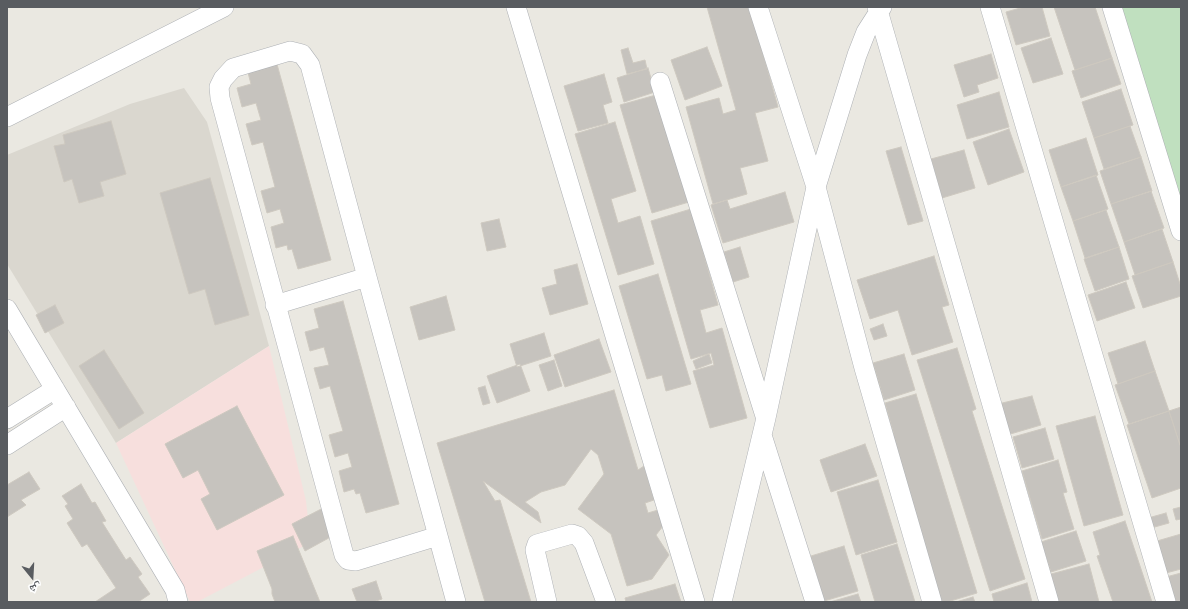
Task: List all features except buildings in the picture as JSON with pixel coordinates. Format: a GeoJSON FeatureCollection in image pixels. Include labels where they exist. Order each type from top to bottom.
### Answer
{"type":"FeatureCollection","features":[{"type":"Feature","properties":{"kind":"street"},"geometry":{"type":"LineString","coordinates":[[7,117],[224,7]]}},
{"type":"Feature","properties":{"kind":"street"},"geometry":{"type":"LineString","coordinates":[[516,7],[695,602]]}},
{"type":"Feature","properties":{"kind":"street"},"geometry":{"type":"LineString","coordinates":[[758,7],[816,187],[864,368],[932,602]]}},
{"type":"Feature","properties":{"kind":"street"},"geometry":{"type":"LineString","coordinates":[[990,7],[1166,602]]}},
{"type":"Feature","properties":{"kind":"street"},"geometry":{"type":"LineString","coordinates":[[1112,7],[1181,231]]}},
{"type":"Feature","properties":{"kind":"street"},"geometry":{"type":"LineString","coordinates":[[722,602],[764,426],[816,187],[866,32],[879,8]]}},
{"type":"Feature","properties":{"kind":"street"},"geometry":{"type":"LineString","coordinates":[[879,8],[1049,602]]}},
{"type":"Feature","properties":{"kind":"street"},"geometry":{"type":"LineString","coordinates":[[438,536],[356,561],[348,560],[344,555],[275,306],[220,98],[220,87],[223,79],[233,68],[290,51],[302,54],[310,65],[456,602]]}},
{"type":"Feature","properties":{"kind":"street"},"geometry":{"type":"LineString","coordinates":[[660,82],[764,426],[815,602]]}},
{"type":"Feature","properties":{"kind":"street"},"geometry":{"type":"LineString","coordinates":[[275,306],[367,277]]}},
{"type":"Feature","properties":{"kind":"street"},"geometry":{"type":"LineString","coordinates":[[7,309],[175,590],[178,602]]}},
{"type":"Feature","properties":{"kind":"street"},"geometry":{"type":"LineString","coordinates":[[7,419],[55,389]]}},
{"type":"Feature","properties":{"kind":"street"},"geometry":{"type":"LineString","coordinates":[[7,444],[66,407]]}},
{"type":"Feature","properties":{"kind":"street"},"geometry":{"type":"LineString","coordinates":[[547,602],[535,550],[537,544],[572,534],[578,536],[584,542],[606,602]]}},
{"type":"Feature","properties":{"kind":"shaded area"},"geometry":{"type":"Polygon","coordinates":[[[184,88],[207,122],[269,346],[116,443],[7,264],[7,155],[130,104],[184,88]]]}},
{"type":"Feature","properties":{"kind":"shaded area"},"geometry":{"type":"Polygon","coordinates":[[[269,346],[306,501],[309,528],[302,547],[197,602],[190,602],[116,443],[269,346]]]}},
{"type":"Feature","properties":{"kind":"green space"},"geometry":{"type":"Polygon","coordinates":[[[1116,7],[1181,7],[1181,230],[1116,7]]]}}]}
